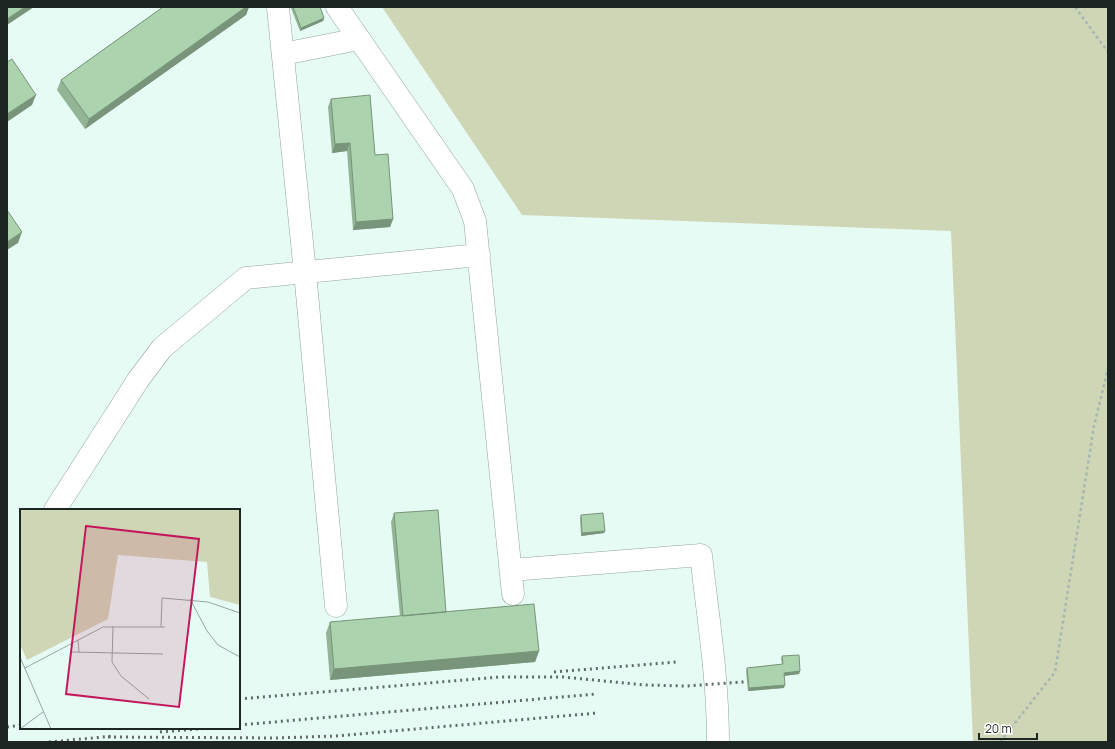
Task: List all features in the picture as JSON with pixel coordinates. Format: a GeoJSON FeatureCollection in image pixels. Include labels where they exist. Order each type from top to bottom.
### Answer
{"type":"FeatureCollection","features":[{"type":"Feature","properties":{"kind":"lane"},"geometry":{"type":"LineString","coordinates":[[337,7],[463,189],[476,221],[513,594]]}},
{"type":"Feature","properties":{"kind":"lane"},"geometry":{"type":"LineString","coordinates":[[278,8],[305,272],[336,606]]}},
{"type":"Feature","properties":{"kind":"lane"},"geometry":{"type":"LineString","coordinates":[[282,54],[359,38]]}},
{"type":"Feature","properties":{"kind":"lane"},"geometry":{"type":"LineString","coordinates":[[56,509],[138,380],[162,348],[246,278],[479,255]]}},
{"type":"Feature","properties":{"kind":"lane"},"geometry":{"type":"LineString","coordinates":[[511,570],[700,555],[716,685],[718,722],[715,740]]}},
{"type":"Feature","properties":{"kind":"path"},"geometry":{"type":"LineString","coordinates":[[1075,7],[1108,52]]}},
{"type":"Feature","properties":{"kind":"path"},"geometry":{"type":"LineString","coordinates":[[1000,742],[1055,672],[1094,426],[1108,368]]}},
{"type":"Feature","properties":{"kind":"green space"},"geometry":{"type":"Polygon","coordinates":[[[382,7],[1108,7],[1108,742],[973,742],[951,231],[522,215],[382,7]]]}},
{"type":"Feature","properties":{"kind":"building"},"geometry":{"type":"Polygon","coordinates":[[[7,7],[25,7],[7,19],[7,7]]]}},
{"type":"Feature","properties":{"kind":"building"},"geometry":{"type":"Polygon","coordinates":[[[163,7],[246,7],[89,119],[61,80],[163,7]]]}},
{"type":"Feature","properties":{"kind":"building"},"geometry":{"type":"Polygon","coordinates":[[[293,7],[320,7],[324,18],[301,28],[293,7]]]}},
{"type":"Feature","properties":{"kind":"building"},"geometry":{"type":"Polygon","coordinates":[[[12,59],[36,95],[7,114],[7,62],[12,59]]]}},
{"type":"Feature","properties":{"kind":"building"},"geometry":{"type":"Polygon","coordinates":[[[370,95],[375,155],[388,154],[393,219],[356,222],[350,143],[335,144],[331,99],[370,95]]]}},
{"type":"Feature","properties":{"kind":"building"},"geometry":{"type":"Polygon","coordinates":[[[7,210],[22,232],[7,242],[7,210]]]}},
{"type":"Feature","properties":{"kind":"building"},"geometry":{"type":"Polygon","coordinates":[[[438,510],[446,612],[403,616],[394,513],[438,510]]]}},
{"type":"Feature","properties":{"kind":"building"},"geometry":{"type":"Polygon","coordinates":[[[603,513],[605,531],[582,533],[581,515],[603,513]]]}},
{"type":"Feature","properties":{"kind":"building"},"geometry":{"type":"Polygon","coordinates":[[[534,604],[539,651],[334,669],[330,622],[534,604]]]}},
{"type":"Feature","properties":{"kind":"building"},"geometry":{"type":"Polygon","coordinates":[[[799,655],[800,671],[784,673],[785,685],[749,688],[747,668],[783,664],[782,656],[799,655]]]}},
{"type":"Feature","properties":{"kind":"railway"},"geometry":{"type":"LineString","coordinates":[[554,672],[676,662]]}},
{"type":"Feature","properties":{"kind":"railway"},"geometry":{"type":"LineString","coordinates":[[240,699],[500,677],[563,677],[645,685],[686,686],[757,681]]}},
{"type":"Feature","properties":{"kind":"railway"},"geometry":{"type":"LineString","coordinates":[[240,725],[596,694]]}},
{"type":"Feature","properties":{"kind":"railway"},"geometry":{"type":"LineString","coordinates":[[108,737],[276,738],[336,736],[597,713]]}},
{"type":"Feature","properties":{"kind":"railway"},"geometry":{"type":"LineString","coordinates":[[7,727],[20,725]]}},
{"type":"Feature","properties":{"kind":"railway"},"geometry":{"type":"LineString","coordinates":[[160,732],[198,729]]}},
{"type":"Feature","properties":{"kind":"railway"},"geometry":{"type":"LineString","coordinates":[[49,742],[114,736]]}}]}
